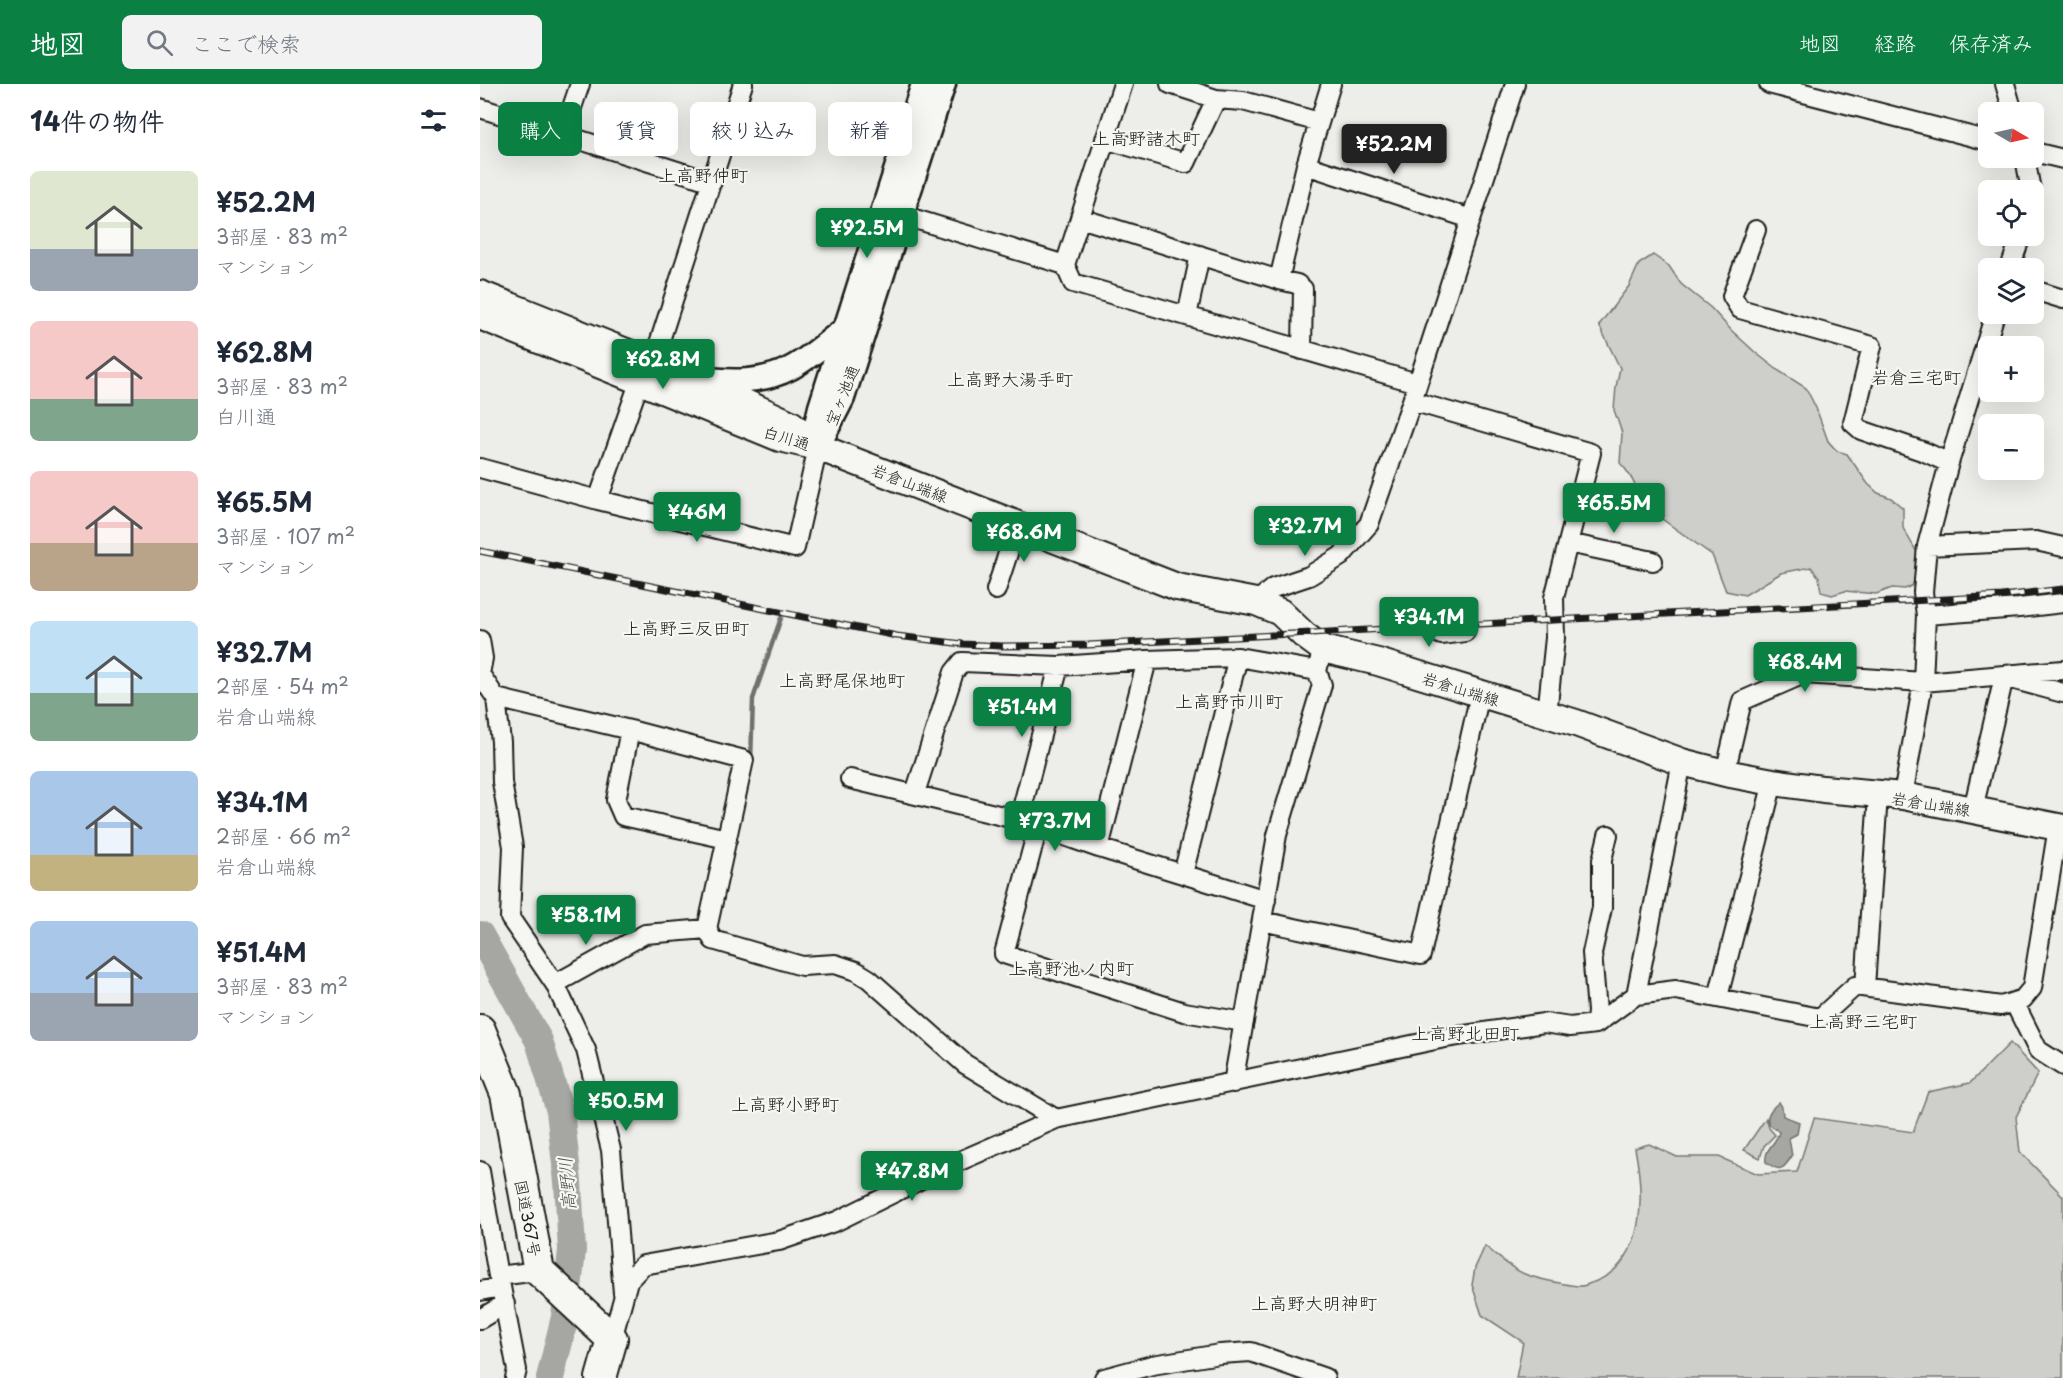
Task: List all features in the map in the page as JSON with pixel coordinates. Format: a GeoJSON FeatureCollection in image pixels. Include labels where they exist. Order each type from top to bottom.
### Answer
{"type":"FeatureCollection","features":[{"type":"Feature","properties":{"kind":"highway","name":"国道367号"},"geometry":{"type":"LineString","coordinates":[[480,1030],[506,1094],[541,1274],[607,1334]]}},
{"type":"Feature","properties":{"kind":"highway"},"geometry":{"type":"LineString","coordinates":[[601,1378],[607,1334]]}},
{"type":"Feature","properties":{"kind":"main road","name":"白川通"},"geometry":{"type":"LineString","coordinates":[[480,294],[647,371],[780,438],[818,447]]}},
{"type":"Feature","properties":{"kind":"main road","name":"白川通"},"geometry":{"type":"LineString","coordinates":[[480,316],[647,371],[689,377],[791,424],[818,447]]}},
{"type":"Feature","properties":{"kind":"main road","name":"岩倉山端線"},"geometry":{"type":"LineString","coordinates":[[818,447],[1177,587],[1256,602],[1280,612],[1304,635],[1320,660],[1378,662],[1547,714],[1682,762],[1725,773],[1773,782],[1903,796],[2061,827]]}},
{"type":"Feature","properties":{"kind":"street"},"geometry":{"type":"LineString","coordinates":[[574,102],[580,84]]}},
{"type":"Feature","properties":{"kind":"street"},"geometry":{"type":"LineString","coordinates":[[598,500],[647,371],[743,84]]}},
{"type":"Feature","properties":{"kind":"street","name":"宝ヶ池通"},"geometry":{"type":"LineString","coordinates":[[818,447],[843,398],[893,212],[923,84]]}},
{"type":"Feature","properties":{"kind":"street","name":"宝ヶ池通"},"geometry":{"type":"LineString","coordinates":[[818,447],[816,424],[844,329],[944,84]]}},
{"type":"Feature","properties":{"kind":"street"},"geometry":{"type":"LineString","coordinates":[[1170,84],[1216,99],[1243,102],[1319,122]]}},
{"type":"Feature","properties":{"kind":"street"},"geometry":{"type":"LineString","coordinates":[[1279,280],[1306,165],[1331,84]]}},
{"type":"Feature","properties":{"kind":"street"},"geometry":{"type":"LineString","coordinates":[[1256,602],[1273,588],[1309,576],[1341,556],[1369,524],[1412,402],[1515,84]]}},
{"type":"Feature","properties":{"kind":"street"},"geometry":{"type":"LineString","coordinates":[[1769,84],[1978,138]]}},
{"type":"Feature","properties":{"kind":"street"},"geometry":{"type":"LineString","coordinates":[[2005,84],[2010,102]]}},
{"type":"Feature","properties":{"kind":"street"},"geometry":{"type":"LineString","coordinates":[[1119,85],[1105,139],[1065,265],[1073,283],[1418,383]]}},
{"type":"Feature","properties":{"kind":"street"},"geometry":{"type":"LineString","coordinates":[[1105,139],[1186,163],[1216,99]]}},
{"type":"Feature","properties":{"kind":"street"},"geometry":{"type":"LineString","coordinates":[[480,108],[498,114]]}},
{"type":"Feature","properties":{"kind":"street"},"geometry":{"type":"LineString","coordinates":[[582,140],[712,182]]}},
{"type":"Feature","properties":{"kind":"street"},"geometry":{"type":"LineString","coordinates":[[2044,154],[2063,159]]}},
{"type":"Feature","properties":{"kind":"street"},"geometry":{"type":"LineString","coordinates":[[1306,165],[1471,219]]}},
{"type":"Feature","properties":{"kind":"street"},"geometry":{"type":"LineString","coordinates":[[893,212],[1065,265]]}},
{"type":"Feature","properties":{"kind":"street"},"geometry":{"type":"LineString","coordinates":[[1080,218],[1297,284],[1303,289],[1302,350]]}},
{"type":"Feature","properties":{"kind":"street"},"geometry":{"type":"LineString","coordinates":[[1756,230],[1732,296],[1740,309],[1872,346],[1853,423],[1862,430],[1949,463]]}},
{"type":"Feature","properties":{"kind":"street"},"geometry":{"type":"LineString","coordinates":[[1187,316],[1200,255]]}},
{"type":"Feature","properties":{"kind":"street"},"geometry":{"type":"LineString","coordinates":[[2044,293],[2063,299]]}},
{"type":"Feature","properties":{"kind":"street"},"geometry":{"type":"LineString","coordinates":[[1903,796],[1923,682],[1926,615],[1923,592],[1927,546],[1949,463],[1992,324]]}},
{"type":"Feature","properties":{"kind":"street"},"geometry":{"type":"LineString","coordinates":[[689,377],[732,382],[761,378],[791,368],[844,329]]}},
{"type":"Feature","properties":{"kind":"street"},"geometry":{"type":"LineString","coordinates":[[1412,402],[1591,453],[1554,598],[1555,638],[1547,714]]}},
{"type":"Feature","properties":{"kind":"street"},"geometry":{"type":"LineString","coordinates":[[480,468],[598,500],[795,548],[818,447]]}},
{"type":"Feature","properties":{"kind":"street"},"geometry":{"type":"LineString","coordinates":[[996,590],[1017,525]]}},
{"type":"Feature","properties":{"kind":"street"},"geometry":{"type":"LineString","coordinates":[[1927,546],[2036,541],[2063,547]]}},
{"type":"Feature","properties":{"kind":"street"},"geometry":{"type":"LineString","coordinates":[[1568,543],[1653,561]]}},
{"type":"Feature","properties":{"kind":"street"},"geometry":{"type":"LineString","coordinates":[[1926,615],[2063,603]]}},
{"type":"Feature","properties":{"kind":"street"},"geometry":{"type":"LineString","coordinates":[[1440,609],[1442,635],[1465,632]]}},
{"type":"Feature","properties":{"kind":"street"},"geometry":{"type":"LineString","coordinates":[[480,640],[483,658],[480,674],[496,698],[501,742],[502,782],[513,847],[510,918],[555,984],[586,1050],[611,1150],[624,1298]]}},
{"type":"Feature","properties":{"kind":"street"},"geometry":{"type":"LineString","coordinates":[[1183,874],[1238,657]]}},
{"type":"Feature","properties":{"kind":"street"},"geometry":{"type":"LineString","coordinates":[[915,793],[954,672],[962,662],[1059,666],[1238,657],[1320,660],[1322,685],[1277,835],[1233,1083]]}},
{"type":"Feature","properties":{"kind":"street"},"geometry":{"type":"LineString","coordinates":[[1099,848],[1147,660]]}},
{"type":"Feature","properties":{"kind":"street"},"geometry":{"type":"LineString","coordinates":[[1019,820],[1059,666]]}},
{"type":"Feature","properties":{"kind":"street"},"geometry":{"type":"LineString","coordinates":[[1725,773],[1742,701],[1804,674],[1923,682],[2004,677],[2063,670]]}},
{"type":"Feature","properties":{"kind":"street"},"geometry":{"type":"LineString","coordinates":[[2004,677],[2063,693]]}},
{"type":"Feature","properties":{"kind":"street"},"geometry":{"type":"LineString","coordinates":[[1973,809],[2004,677]]}},
{"type":"Feature","properties":{"kind":"street"},"geometry":{"type":"LineString","coordinates":[[1262,921],[1422,955],[1480,694]]}},
{"type":"Feature","properties":{"kind":"street"},"geometry":{"type":"LineString","coordinates":[[496,698],[744,760],[707,929],[713,940],[802,966],[835,964],[856,971],[869,979],[965,1064],[1056,1119]]}},
{"type":"Feature","properties":{"kind":"street"},"geometry":{"type":"LineString","coordinates":[[630,730],[616,800],[623,816],[727,839]]}},
{"type":"Feature","properties":{"kind":"street"},"geometry":{"type":"LineString","coordinates":[[1636,994],[1682,762]]}},
{"type":"Feature","properties":{"kind":"street"},"geometry":{"type":"LineString","coordinates":[[850,779],[1019,820],[1099,848],[1266,900]]}},
{"type":"Feature","properties":{"kind":"street"},"geometry":{"type":"LineString","coordinates":[[1718,997],[1773,782]]}},
{"type":"Feature","properties":{"kind":"street"},"geometry":{"type":"LineString","coordinates":[[1865,987],[1878,795]]}},
{"type":"Feature","properties":{"kind":"street"},"geometry":{"type":"LineString","coordinates":[[1038,827],[1004,954],[1184,1012],[1244,1022]]}},
{"type":"Feature","properties":{"kind":"street"},"geometry":{"type":"LineString","coordinates":[[607,1334],[624,1298],[628,1281],[633,1273],[643,1265],[779,1241],[837,1221],[946,1167],[1056,1119],[1444,1038],[1544,1023],[1570,1027],[1596,1024],[1636,994],[1676,990],[1820,1018],[1855,986],[2001,1006],[2023,999],[2032,988],[2061,827]]}},
{"type":"Feature","properties":{"kind":"street"},"geometry":{"type":"LineString","coordinates":[[1596,1024],[1598,1011],[1592,953],[1602,908],[1602,860],[1608,835]]}},
{"type":"Feature","properties":{"kind":"street"},"geometry":{"type":"LineString","coordinates":[[555,984],[645,934],[707,929]]}},
{"type":"Feature","properties":{"kind":"street"},"geometry":{"type":"LineString","coordinates":[[2014,1002],[2038,1050],[2060,1056]]}},
{"type":"Feature","properties":{"kind":"street"},"geometry":{"type":"LineString","coordinates":[[480,1171],[517,1370],[515,1378]]}},
{"type":"Feature","properties":{"kind":"street"},"geometry":{"type":"LineString","coordinates":[[480,1291],[501,1289],[541,1274]]}},
{"type":"Feature","properties":{"kind":"street"},"geometry":{"type":"LineString","coordinates":[[480,1319],[501,1289]]}},
{"type":"Feature","properties":{"kind":"street"},"geometry":{"type":"LineString","coordinates":[[1104,1378],[1152,1365],[1220,1354],[1251,1352],[1325,1378]]}},
{"type":"Feature","properties":{"kind":"shaded area"},"geometry":{"type":"Polygon","coordinates":[[[1653,255],[1669,266],[1681,284],[1711,308],[1756,353],[1806,388],[1828,441],[1837,451],[1847,454],[1868,484],[1878,493],[1891,498],[1903,508],[1903,528],[1919,556],[1915,584],[1905,589],[1892,588],[1876,594],[1845,591],[1832,595],[1821,592],[1819,577],[1811,567],[1781,573],[1745,595],[1726,591],[1712,555],[1648,509],[1629,474],[1620,463],[1622,433],[1614,410],[1620,368],[1599,325],[1629,286],[1639,264],[1653,255]]]}},
{"type":"Feature","properties":{"kind":"shaded area"},"geometry":{"type":"Polygon","coordinates":[[[2010,1043],[2038,1073],[2016,1117],[2020,1152],[2063,1196],[2063,1378],[1516,1378],[1523,1342],[1482,1315],[1472,1285],[1475,1268],[1485,1246],[1522,1273],[1554,1282],[1584,1286],[1611,1272],[1624,1259],[1633,1243],[1640,1206],[1635,1148],[1649,1144],[1677,1157],[1719,1157],[1758,1174],[1797,1172],[1814,1118],[1913,1132],[1928,1092],[1970,1083],[2010,1043]]]}},
{"type":"Feature","properties":{"kind":"shaded area"},"geometry":{"type":"Polygon","coordinates":[[[1779,1102],[1783,1116],[1799,1122],[1797,1134],[1789,1138],[1792,1156],[1784,1167],[1778,1169],[1766,1162],[1766,1157],[1779,1132],[1768,1122],[1768,1115],[1779,1102]]]}},
{"type":"Feature","properties":{"kind":"shaded area"},"geometry":{"type":"Polygon","coordinates":[[[1766,1118],[1769,1128],[1775,1135],[1764,1146],[1760,1158],[1744,1150],[1766,1118]]]}},
{"type":"Feature","properties":{"kind":"waterway"},"geometry":{"type":"LineString","coordinates":[[751,761],[753,699],[781,618]]}},
{"type":"Feature","properties":{"kind":"waterway","name":"高野川"},"geometry":{"type":"LineString","coordinates":[[480,935],[539,1041],[560,1111],[568,1182],[572,1250],[565,1317],[550,1378]]}},
{"type":"Feature","properties":{"kind":"railway"},"geometry":{"type":"LineString","coordinates":[[480,551],[897,636],[1001,646],[1088,645],[2002,596],[2063,589]]}},
{"type":"Feature","properties":{"kind":"district","name":"上高野諸木町"},"geometry":{"type":"Point","coordinates":[1146,137]}},
{"type":"Feature","properties":{"kind":"district","name":"上高野仲町"},"geometry":{"type":"Point","coordinates":[703,174]}},
{"type":"Feature","properties":{"kind":"district","name":"岩倉三宅町"},"geometry":{"type":"Point","coordinates":[1916,376]}},
{"type":"Feature","properties":{"kind":"district","name":"上高野大湯手町"},"geometry":{"type":"Point","coordinates":[1010,378]}},
{"type":"Feature","properties":{"kind":"district","name":"上高野三反田町"},"geometry":{"type":"Point","coordinates":[686,627]}},
{"type":"Feature","properties":{"kind":"district","name":"上高野尾保地町"},"geometry":{"type":"Point","coordinates":[842,679]}},
{"type":"Feature","properties":{"kind":"district","name":"上高野市川町"},"geometry":{"type":"Point","coordinates":[1229,700]}},
{"type":"Feature","properties":{"kind":"district","name":"上高野池ノ内町"},"geometry":{"type":"Point","coordinates":[1071,967]}},
{"type":"Feature","properties":{"kind":"district","name":"上高野三宅町"},"geometry":{"type":"Point","coordinates":[1863,1020]}},
{"type":"Feature","properties":{"kind":"district","name":"上高野北田町"},"geometry":{"type":"Point","coordinates":[1465,1032]}},
{"type":"Feature","properties":{"kind":"district","name":"上高野小野町"},"geometry":{"type":"Point","coordinates":[785,1103]}},
{"type":"Feature","properties":{"kind":"district","name":"上高野大明神町"},"geometry":{"type":"Point","coordinates":[1314,1302]}}]}
